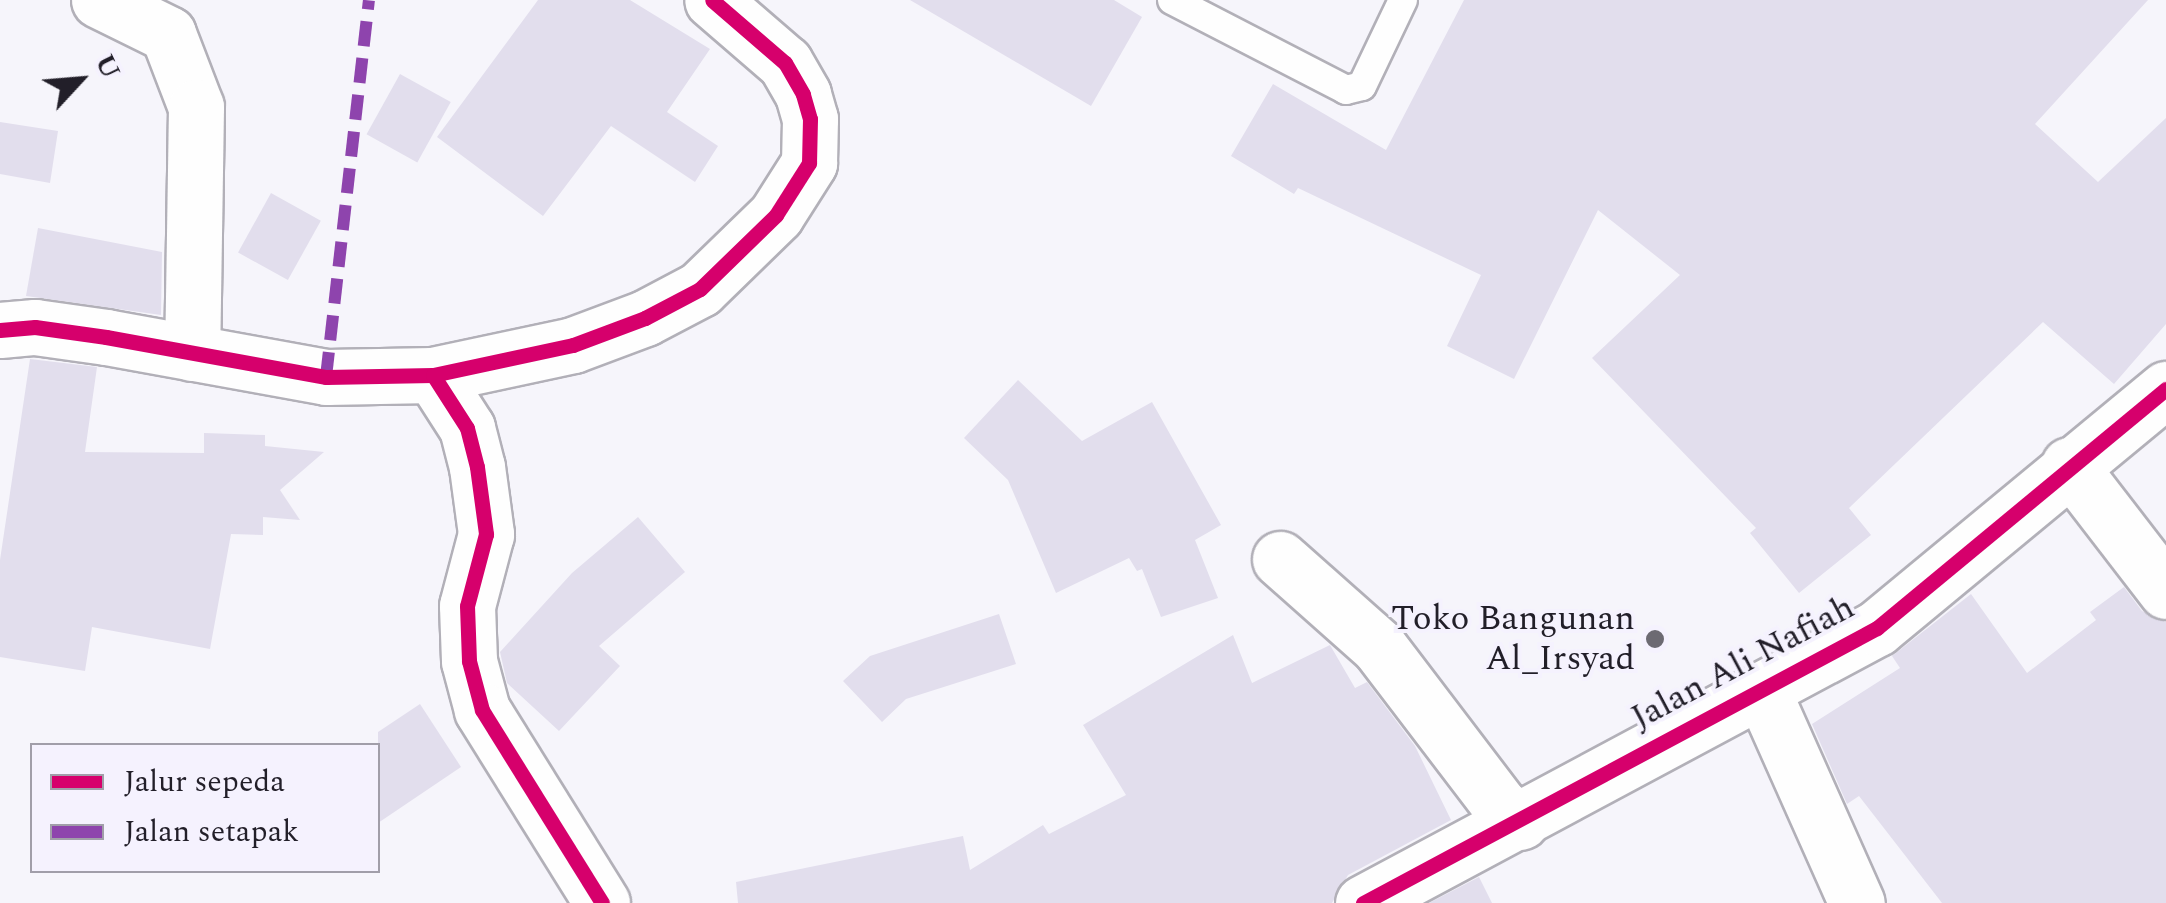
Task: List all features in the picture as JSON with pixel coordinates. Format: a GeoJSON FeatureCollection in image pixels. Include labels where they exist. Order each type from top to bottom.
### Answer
{"type":"FeatureCollection","features":[{"type":"Feature","properties":{"kind":"street"},"geometry":{"type":"LineString","coordinates":[[99,0],[168,34],[196,106],[192,353]]}},
{"type":"Feature","properties":{"kind":"street"},"geometry":{"type":"LineString","coordinates":[[0,330],[35,327],[326,377],[434,375],[574,345],[646,318],[700,290],[776,215],[809,163],[810,119],[803,94],[785,63],[712,0]]}},
{"type":"Feature","properties":{"kind":"street"},"geometry":{"type":"LineString","coordinates":[[434,375],[468,428],[477,467],[486,534],[467,606],[469,660],[482,710],[602,903]]}},
{"type":"Feature","properties":{"kind":"street","name":"Jalan Ali Nafiah"},"geometry":{"type":"LineString","coordinates":[[1363,903],[1521,822],[1664,738],[1877,628],[2069,465],[2166,390]]}},
{"type":"Feature","properties":{"kind":"street"},"geometry":{"type":"LineString","coordinates":[[2069,465],[2166,590]]}},
{"type":"Feature","properties":{"kind":"street"},"geometry":{"type":"LineString","coordinates":[[1280,559],[1379,648],[1500,806],[1521,822]]}},
{"type":"Feature","properties":{"kind":"street"},"geometry":{"type":"LineString","coordinates":[[1762,690],[1856,903]]}},
{"type":"Feature","properties":{"kind":"lane"},"geometry":{"type":"LineString","coordinates":[[1172,0],[1346,90],[1362,86],[1402,0]]}},
{"type":"Feature","properties":{"kind":"building"},"geometry":{"type":"Polygon","coordinates":[[[538,0],[630,0],[710,49],[667,112],[718,146],[695,182],[611,126],[543,216],[437,137],[538,0]]]}},
{"type":"Feature","properties":{"kind":"building"},"geometry":{"type":"Polygon","coordinates":[[[910,0],[1114,0],[1142,17],[1091,106],[910,0]]]}},
{"type":"Feature","properties":{"kind":"building"},"geometry":{"type":"Polygon","coordinates":[[[1464,0],[2148,0],[2035,124],[2098,182],[2166,118],[2166,324],[2114,384],[2043,322],[1849,508],[1871,535],[1799,593],[1750,533],[1756,528],[1592,358],[1680,275],[1598,210],[1514,379],[1447,346],[1481,275],[1298,188],[1294,194],[1231,156],[1273,84],[1386,150],[1464,0]]]}},
{"type":"Feature","properties":{"kind":"building"},"geometry":{"type":"Polygon","coordinates":[[[400,74],[451,102],[417,162],[367,134],[400,74]]]}},
{"type":"Feature","properties":{"kind":"building"},"geometry":{"type":"Polygon","coordinates":[[[0,122],[58,131],[50,183],[0,174],[0,122]]]}},
{"type":"Feature","properties":{"kind":"building"},"geometry":{"type":"Polygon","coordinates":[[[271,193],[321,221],[288,280],[238,252],[271,193]]]}},
{"type":"Feature","properties":{"kind":"building"},"geometry":{"type":"Polygon","coordinates":[[[38,228],[162,252],[161,315],[26,296],[38,228]]]}},
{"type":"Feature","properties":{"kind":"building"},"geometry":{"type":"Polygon","coordinates":[[[30,359],[97,367],[85,452],[204,453],[204,433],[265,435],[265,446],[324,452],[280,490],[300,520],[263,517],[263,535],[231,534],[210,649],[92,627],[85,671],[0,657],[0,560],[30,359]]]}},
{"type":"Feature","properties":{"kind":"building"},"geometry":{"type":"Polygon","coordinates":[[[1018,380],[1082,441],[1152,402],[1221,525],[1195,540],[1218,598],[1161,617],[1142,569],[1137,571],[1129,558],[1056,593],[1008,480],[964,438],[1018,380]]]}},
{"type":"Feature","properties":{"kind":"building"},"geometry":{"type":"Polygon","coordinates":[[[638,517],[685,572],[599,646],[620,666],[559,731],[507,683],[500,652],[572,573],[638,517]]]}},
{"type":"Feature","properties":{"kind":"building"},"geometry":{"type":"Polygon","coordinates":[[[2124,587],[2142,611],[2166,622],[2166,903],[1942,903],[1859,796],[1847,804],[1812,724],[1900,668],[1892,656],[1971,594],[2027,673],[2096,620],[2090,612],[2124,587]]]}},
{"type":"Feature","properties":{"kind":"building"},"geometry":{"type":"Polygon","coordinates":[[[999,614],[1016,664],[906,699],[882,722],[843,681],[870,656],[999,614]]]}},
{"type":"Feature","properties":{"kind":"building"},"geometry":{"type":"Polygon","coordinates":[[[1233,635],[1252,683],[1330,645],[1355,688],[1367,682],[1415,746],[1451,820],[1348,875],[1332,903],[738,903],[736,882],[963,836],[970,870],[1043,825],[1049,834],[1126,795],[1083,725],[1233,635]]]}},
{"type":"Feature","properties":{"kind":"building"},"geometry":{"type":"Polygon","coordinates":[[[420,704],[461,767],[380,822],[378,732],[420,704]]]}},
{"type":"Feature","properties":{"kind":"building"},"geometry":{"type":"Polygon","coordinates":[[[1479,877],[1492,903],[1429,903],[1479,877]]]}},
{"type":"Feature","properties":{"kind":"marked path"},"geometry":{"type":"LineString","coordinates":[[326,377],[369,0]]}},
{"type":"Feature","properties":{"kind":"cycle path"},"geometry":{"type":"LineString","coordinates":[[433,375],[573,345],[645,318],[700,289],[776,215],[809,163],[810,119],[803,94],[785,63],[712,0]]}},
{"type":"Feature","properties":{"kind":"cycle path"},"geometry":{"type":"LineString","coordinates":[[0,330],[35,327],[106,337],[326,377],[433,375],[467,428],[477,467],[486,534],[467,606],[469,661],[482,710],[602,903]]}},
{"type":"Feature","properties":{"kind":"cycle path"},"geometry":{"type":"LineString","coordinates":[[1363,903],[1877,628],[2166,389]]}},
{"type":"Feature","properties":{"kind":"place","name":"Toko Bangunan Al_Irsyad"},"geometry":{"type":"Point","coordinates":[1655,639]}}]}
